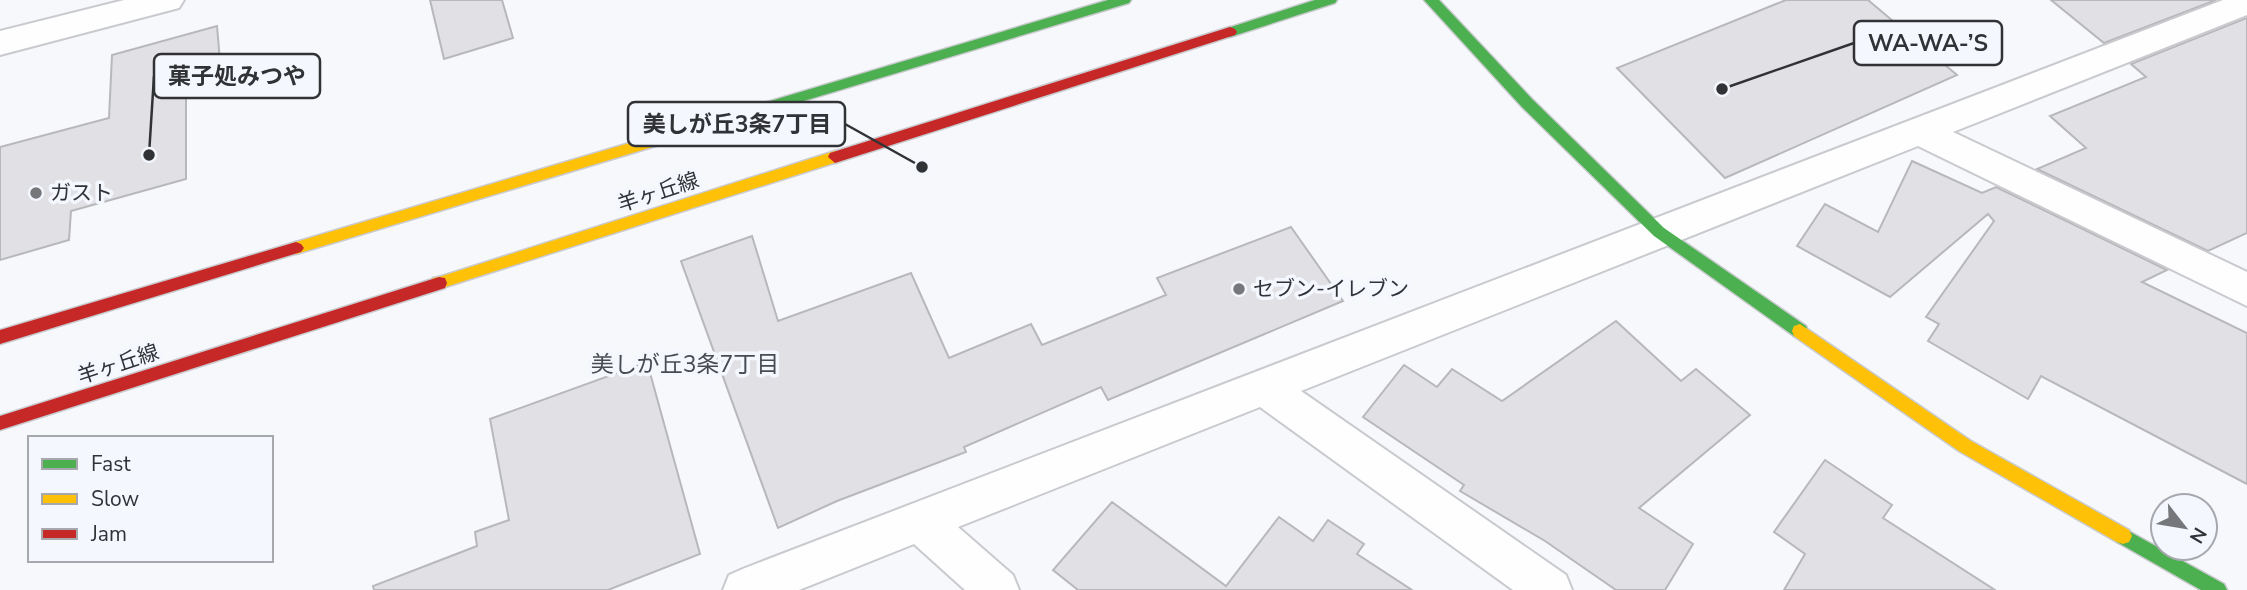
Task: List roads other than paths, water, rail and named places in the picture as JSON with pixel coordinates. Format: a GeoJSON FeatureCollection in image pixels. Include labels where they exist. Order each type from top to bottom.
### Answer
{"type":"FeatureCollection","features":[{"type":"Feature","properties":{"kind":"main road"},"geometry":{"type":"LineString","coordinates":[[0,337],[1124,0]]}},
{"type":"Feature","properties":{"kind":"main road","name":"羊ヶ丘線"},"geometry":{"type":"LineString","coordinates":[[0,423],[1330,0]]}},
{"type":"Feature","properties":{"kind":"main road"},"geometry":{"type":"LineString","coordinates":[[1431,0],[1527,103],[1659,232],[1965,446],[2218,590]]}},
{"type":"Feature","properties":{"kind":"street"},"geometry":{"type":"LineString","coordinates":[[0,43],[168,0]]}},
{"type":"Feature","properties":{"kind":"street"},"geometry":{"type":"LineString","coordinates":[[745,590],[2247,3]]}},
{"type":"Feature","properties":{"kind":"street"},"geometry":{"type":"LineString","coordinates":[[1920,132],[2247,290]]}},
{"type":"Feature","properties":{"kind":"street"},"geometry":{"type":"LineString","coordinates":[[1265,388],[1550,590]]}},
{"type":"Feature","properties":{"kind":"street"},"geometry":{"type":"LineString","coordinates":[[921,522],[997,590]]}},
{"type":"Feature","properties":{"kind":"place","name":"WA-WA-’S"},"geometry":{"type":"Point","coordinates":[1722,89]}},
{"type":"Feature","properties":{"kind":"place","name":"菓子処みつや"},"geometry":{"type":"Point","coordinates":[149,155]}},
{"type":"Feature","properties":{"kind":"place","name":"美しが丘3条7丁目"},"geometry":{"type":"Point","coordinates":[922,167]}},
{"type":"Feature","properties":{"kind":"place","name":"ガスト"},"geometry":{"type":"Point","coordinates":[36,193]}},
{"type":"Feature","properties":{"kind":"place","name":"セブン-イレブン"},"geometry":{"type":"Point","coordinates":[1239,289]}},
{"type":"Feature","properties":{"kind":"district","name":"美しが丘3条7丁目"},"geometry":{"type":"Point","coordinates":[685,364]}}]}
